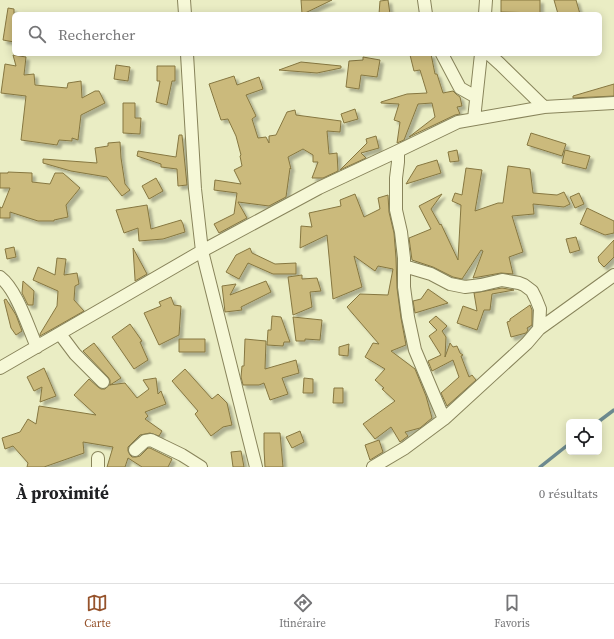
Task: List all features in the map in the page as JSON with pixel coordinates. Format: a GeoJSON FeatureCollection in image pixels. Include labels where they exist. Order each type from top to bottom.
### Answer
{"type":"FeatureCollection","features":[{"type":"Feature","properties":{"kind":"street"},"geometry":{"type":"LineString","coordinates":[[184,0],[185,12]]}},
{"type":"Feature","properties":{"kind":"street"},"geometry":{"type":"LineString","coordinates":[[424,0],[426,12]]}},
{"type":"Feature","properties":{"kind":"street"},"geometry":{"type":"LineString","coordinates":[[485,12],[486,0]]}},
{"type":"Feature","properties":{"kind":"street"},"geometry":{"type":"LineString","coordinates":[[187,56],[195,189],[202,252],[256,467]]}},
{"type":"Feature","properties":{"kind":"street"},"geometry":{"type":"LineString","coordinates":[[443,56],[460,88],[476,97]]}},
{"type":"Feature","properties":{"kind":"street"},"geometry":{"type":"LineString","coordinates":[[474,119],[481,56]]}},
{"type":"Feature","properties":{"kind":"street"},"geometry":{"type":"LineString","coordinates":[[491,56],[544,107]]}},
{"type":"Feature","properties":{"kind":"street"},"geometry":{"type":"LineString","coordinates":[[0,368],[202,252],[319,188],[458,122],[544,107],[614,103]]}},
{"type":"Feature","properties":{"kind":"street"},"geometry":{"type":"LineString","coordinates":[[398,151],[396,210],[401,232],[404,286],[408,318],[415,350],[444,418]]}},
{"type":"Feature","properties":{"kind":"street"},"geometry":{"type":"LineString","coordinates":[[404,266],[431,274],[450,284],[465,287],[502,280],[520,283],[532,291],[536,299],[540,309],[539,329]]}},
{"type":"Feature","properties":{"kind":"street"},"geometry":{"type":"LineString","coordinates":[[373,467],[405,448],[444,418],[527,343],[539,329],[614,275]]}},
{"type":"Feature","properties":{"kind":"street"},"geometry":{"type":"LineString","coordinates":[[0,276],[16,296],[37,347]]}},
{"type":"Feature","properties":{"kind":"street"},"geometry":{"type":"LineString","coordinates":[[60,334],[75,354],[103,382]]}},
{"type":"Feature","properties":{"kind":"street"},"geometry":{"type":"LineString","coordinates":[[135,450],[145,441],[151,440],[182,455],[201,467]]}},
{"type":"Feature","properties":{"kind":"building"},"geometry":{"type":"Polygon","coordinates":[[[301,0],[332,0],[307,12],[302,12],[301,0]]]}},
{"type":"Feature","properties":{"kind":"building"},"geometry":{"type":"Polygon","coordinates":[[[388,0],[390,12],[379,12],[380,1],[388,0]]]}},
{"type":"Feature","properties":{"kind":"building"},"geometry":{"type":"Polygon","coordinates":[[[501,0],[540,0],[540,12],[501,12],[501,0]]]}},
{"type":"Feature","properties":{"kind":"building"},"geometry":{"type":"Polygon","coordinates":[[[554,0],[576,0],[579,12],[557,12],[554,0]]]}},
{"type":"Feature","properties":{"kind":"building"},"geometry":{"type":"Polygon","coordinates":[[[8,8],[14,9],[14,12],[12,12],[12,42],[3,40],[8,8]]]}},
{"type":"Feature","properties":{"kind":"building"},"geometry":{"type":"Polygon","coordinates":[[[13,56],[26,57],[24,75],[34,74],[35,85],[67,88],[68,83],[81,81],[82,98],[95,91],[99,91],[105,103],[81,115],[78,140],[72,138],[72,141],[59,140],[57,145],[21,140],[26,96],[1,93],[5,64],[16,66],[13,56]]]}},
{"type":"Feature","properties":{"kind":"building"},"geometry":{"type":"Polygon","coordinates":[[[410,56],[431,56],[435,74],[437,74],[443,93],[453,91],[460,97],[462,106],[457,107],[460,114],[409,137],[435,117],[432,103],[418,104],[404,140],[397,143],[400,122],[394,120],[399,104],[381,102],[407,94],[427,93],[420,70],[414,71],[410,56]]]}},
{"type":"Feature","properties":{"kind":"building"},"geometry":{"type":"Polygon","coordinates":[[[363,57],[380,60],[377,77],[361,75],[359,89],[346,87],[349,61],[363,60],[363,57]]]}},
{"type":"Feature","properties":{"kind":"building"},"geometry":{"type":"Polygon","coordinates":[[[301,62],[341,66],[341,68],[317,73],[279,70],[301,62]]]}},
{"type":"Feature","properties":{"kind":"building"},"geometry":{"type":"Polygon","coordinates":[[[116,65],[130,67],[128,81],[114,79],[116,65]]]}},
{"type":"Feature","properties":{"kind":"building"},"geometry":{"type":"Polygon","coordinates":[[[157,66],[175,66],[175,81],[172,81],[167,105],[156,102],[160,81],[157,81],[157,66]]]}},
{"type":"Feature","properties":{"kind":"building"},"geometry":{"type":"Polygon","coordinates":[[[234,76],[237,85],[259,77],[263,89],[246,95],[256,116],[252,119],[258,138],[266,137],[269,143],[269,136],[276,135],[287,112],[295,110],[296,115],[341,121],[340,132],[327,131],[329,154],[337,153],[338,171],[323,178],[312,178],[318,162],[313,162],[313,155],[303,149],[288,157],[291,169],[290,168],[286,197],[269,206],[238,202],[247,218],[219,233],[214,224],[234,214],[237,193],[214,190],[215,180],[241,184],[234,170],[242,166],[236,136],[228,119],[221,120],[209,84],[234,76]]]}},
{"type":"Feature","properties":{"kind":"building"},"geometry":{"type":"Polygon","coordinates":[[[614,84],[614,96],[573,98],[573,96],[614,84]]]}},
{"type":"Feature","properties":{"kind":"building"},"geometry":{"type":"Polygon","coordinates":[[[123,103],[135,103],[135,118],[141,118],[140,134],[123,133],[123,103]]]}},
{"type":"Feature","properties":{"kind":"building"},"geometry":{"type":"Polygon","coordinates":[[[355,109],[358,119],[344,123],[341,114],[355,109]]]}},
{"type":"Feature","properties":{"kind":"building"},"geometry":{"type":"Polygon","coordinates":[[[531,133],[566,144],[562,156],[527,145],[531,133]]]}},
{"type":"Feature","properties":{"kind":"building"},"geometry":{"type":"Polygon","coordinates":[[[179,135],[182,135],[187,185],[178,186],[177,169],[161,167],[161,164],[137,156],[138,151],[176,157],[179,135]]]}},
{"type":"Feature","properties":{"kind":"building"},"geometry":{"type":"Polygon","coordinates":[[[376,136],[379,148],[361,153],[366,158],[340,170],[367,143],[366,139],[376,136]]]}},
{"type":"Feature","properties":{"kind":"building"},"geometry":{"type":"Polygon","coordinates":[[[120,142],[125,184],[130,190],[122,196],[107,177],[71,171],[43,163],[43,159],[97,163],[95,148],[108,146],[108,143],[120,142]]]}},
{"type":"Feature","properties":{"kind":"building"},"geometry":{"type":"Polygon","coordinates":[[[457,150],[459,161],[450,162],[448,152],[457,150]]]}},
{"type":"Feature","properties":{"kind":"building"},"geometry":{"type":"Polygon","coordinates":[[[565,150],[590,156],[586,169],[562,163],[565,150]]]}},
{"type":"Feature","properties":{"kind":"building"},"geometry":{"type":"Polygon","coordinates":[[[437,160],[441,173],[406,184],[417,166],[437,160]]]}},
{"type":"Feature","properties":{"kind":"building"},"geometry":{"type":"Polygon","coordinates":[[[508,166],[530,169],[533,193],[557,195],[564,192],[570,204],[564,207],[533,204],[534,214],[512,216],[523,252],[509,257],[513,274],[501,273],[473,278],[483,251],[481,250],[462,279],[453,277],[433,267],[412,260],[409,238],[431,229],[419,206],[442,194],[431,209],[440,225],[441,224],[458,260],[461,205],[452,201],[455,193],[462,195],[466,168],[482,170],[475,211],[498,203],[503,203],[508,166]]]}},
{"type":"Feature","properties":{"kind":"building"},"geometry":{"type":"Polygon","coordinates":[[[0,173],[32,173],[32,182],[50,184],[55,173],[63,173],[80,188],[66,205],[68,217],[54,221],[38,221],[10,212],[10,218],[0,218],[0,207],[2,208],[10,188],[0,188],[0,173]]]}},
{"type":"Feature","properties":{"kind":"building"},"geometry":{"type":"Polygon","coordinates":[[[156,178],[163,191],[149,199],[142,186],[156,178]]]}},
{"type":"Feature","properties":{"kind":"building"},"geometry":{"type":"Polygon","coordinates":[[[579,193],[584,204],[575,208],[570,197],[579,193]]]}},
{"type":"Feature","properties":{"kind":"building"},"geometry":{"type":"Polygon","coordinates":[[[355,194],[364,217],[380,209],[378,198],[388,195],[389,212],[394,233],[397,288],[406,345],[391,351],[415,369],[426,396],[432,418],[420,428],[405,432],[408,436],[400,442],[391,427],[375,439],[363,424],[395,401],[375,380],[385,369],[365,357],[373,343],[379,344],[347,307],[360,294],[388,295],[393,269],[378,266],[375,271],[354,256],[362,287],[333,299],[327,235],[300,248],[301,226],[312,227],[309,213],[341,206],[340,200],[355,194]]]}},
{"type":"Feature","properties":{"kind":"building"},"geometry":{"type":"Polygon","coordinates":[[[147,205],[151,229],[181,220],[185,232],[163,239],[139,241],[138,228],[124,233],[116,210],[147,205]]]}},
{"type":"Feature","properties":{"kind":"building"},"geometry":{"type":"Polygon","coordinates":[[[587,208],[614,221],[614,233],[605,235],[580,224],[587,208]]]}},
{"type":"Feature","properties":{"kind":"building"},"geometry":{"type":"Polygon","coordinates":[[[576,237],[580,250],[570,253],[566,239],[576,237]]]}},
{"type":"Feature","properties":{"kind":"building"},"geometry":{"type":"Polygon","coordinates":[[[614,240],[614,257],[604,267],[599,262],[598,257],[614,240]]]}},
{"type":"Feature","properties":{"kind":"building"},"geometry":{"type":"Polygon","coordinates":[[[14,247],[16,257],[7,259],[5,249],[14,247]]]}},
{"type":"Feature","properties":{"kind":"building"},"geometry":{"type":"Polygon","coordinates":[[[133,248],[147,274],[135,281],[135,279],[133,248]]]}},
{"type":"Feature","properties":{"kind":"building"},"geometry":{"type":"Polygon","coordinates":[[[250,248],[252,253],[275,264],[296,263],[296,274],[273,274],[248,263],[239,279],[226,272],[236,255],[250,248]]]}},
{"type":"Feature","properties":{"kind":"building"},"geometry":{"type":"Polygon","coordinates":[[[57,258],[66,259],[64,275],[77,273],[79,284],[75,286],[74,300],[84,311],[40,336],[57,306],[58,291],[33,280],[38,267],[55,275],[57,258]]]}},
{"type":"Feature","properties":{"kind":"building"},"geometry":{"type":"Polygon","coordinates":[[[302,275],[302,279],[317,278],[321,291],[310,292],[312,307],[293,315],[288,277],[302,275]]]}},
{"type":"Feature","properties":{"kind":"building"},"geometry":{"type":"Polygon","coordinates":[[[23,281],[34,291],[33,305],[28,305],[22,293],[23,281]]]}},
{"type":"Feature","properties":{"kind":"building"},"geometry":{"type":"Polygon","coordinates":[[[266,281],[271,292],[241,307],[242,310],[225,312],[222,286],[236,284],[230,295],[266,281]]]}},
{"type":"Feature","properties":{"kind":"building"},"geometry":{"type":"Polygon","coordinates":[[[502,288],[514,290],[492,294],[490,310],[484,310],[477,330],[457,323],[463,306],[477,311],[474,293],[502,288]]]}},
{"type":"Feature","properties":{"kind":"building"},"geometry":{"type":"Polygon","coordinates":[[[428,289],[448,303],[415,313],[413,301],[421,299],[428,289]]]}},
{"type":"Feature","properties":{"kind":"building"},"geometry":{"type":"Polygon","coordinates":[[[171,297],[174,305],[181,306],[179,335],[159,345],[144,313],[161,306],[159,302],[171,297]]]}},
{"type":"Feature","properties":{"kind":"building"},"geometry":{"type":"Polygon","coordinates":[[[6,299],[16,315],[22,331],[16,335],[11,328],[4,300],[6,299]]]}},
{"type":"Feature","properties":{"kind":"building"},"geometry":{"type":"Polygon","coordinates":[[[530,305],[532,310],[532,325],[527,328],[528,330],[526,333],[511,337],[507,322],[530,305]]]}},
{"type":"Feature","properties":{"kind":"building"},"geometry":{"type":"Polygon","coordinates":[[[272,316],[281,317],[290,342],[284,342],[283,346],[267,345],[268,330],[271,330],[272,316]]]}},
{"type":"Feature","properties":{"kind":"building"},"geometry":{"type":"Polygon","coordinates":[[[436,316],[447,326],[442,331],[446,337],[445,357],[450,343],[453,347],[457,346],[460,353],[463,355],[461,356],[469,377],[472,375],[476,380],[447,406],[441,393],[459,377],[453,360],[432,371],[428,361],[441,355],[429,336],[437,330],[429,322],[436,316]]]}},
{"type":"Feature","properties":{"kind":"building"},"geometry":{"type":"Polygon","coordinates":[[[293,317],[322,320],[320,340],[305,339],[305,341],[296,341],[293,317]]]}},
{"type":"Feature","properties":{"kind":"building"},"geometry":{"type":"Polygon","coordinates":[[[130,324],[142,341],[140,342],[148,360],[134,369],[112,337],[130,324]]]}},
{"type":"Feature","properties":{"kind":"building"},"geometry":{"type":"Polygon","coordinates":[[[179,339],[205,339],[205,352],[179,352],[179,339]]]}},
{"type":"Feature","properties":{"kind":"building"},"geometry":{"type":"Polygon","coordinates":[[[245,339],[266,341],[265,369],[296,360],[299,373],[282,378],[288,394],[270,400],[264,383],[259,385],[243,385],[241,377],[242,366],[244,366],[245,339]]]}},
{"type":"Feature","properties":{"kind":"building"},"geometry":{"type":"Polygon","coordinates":[[[94,343],[121,378],[110,385],[110,380],[108,377],[83,351],[94,343]]]}},
{"type":"Feature","properties":{"kind":"building"},"geometry":{"type":"Polygon","coordinates":[[[349,344],[348,356],[339,355],[339,347],[349,344]]]}},
{"type":"Feature","properties":{"kind":"building"},"geometry":{"type":"Polygon","coordinates":[[[44,368],[56,396],[40,402],[42,387],[34,391],[27,377],[44,368]]]}},
{"type":"Feature","properties":{"kind":"building"},"geometry":{"type":"Polygon","coordinates":[[[185,369],[212,399],[218,394],[227,403],[232,425],[223,427],[211,436],[195,414],[198,411],[172,381],[185,369]]]}},
{"type":"Feature","properties":{"kind":"building"},"geometry":{"type":"Polygon","coordinates":[[[156,378],[158,394],[161,391],[166,404],[145,412],[148,416],[145,419],[162,431],[159,436],[150,433],[140,435],[128,447],[128,451],[132,457],[136,457],[140,456],[148,448],[150,448],[172,459],[168,467],[142,467],[128,458],[125,467],[107,467],[113,447],[83,442],[84,453],[44,467],[27,467],[28,463],[13,446],[5,449],[2,438],[20,432],[28,419],[36,424],[39,406],[96,415],[74,395],[89,379],[101,389],[105,389],[109,385],[125,383],[137,398],[149,389],[143,380],[156,378]]]}},
{"type":"Feature","properties":{"kind":"building"},"geometry":{"type":"Polygon","coordinates":[[[304,378],[313,379],[313,393],[303,393],[304,378]]]}},
{"type":"Feature","properties":{"kind":"building"},"geometry":{"type":"Polygon","coordinates":[[[334,388],[343,388],[343,403],[333,403],[334,388]]]}},
{"type":"Feature","properties":{"kind":"building"},"geometry":{"type":"Polygon","coordinates":[[[300,431],[304,442],[292,448],[286,437],[300,431]]]}},
{"type":"Feature","properties":{"kind":"building"},"geometry":{"type":"Polygon","coordinates":[[[264,433],[280,433],[283,467],[265,467],[264,433]]]}},
{"type":"Feature","properties":{"kind":"building"},"geometry":{"type":"Polygon","coordinates":[[[379,440],[383,452],[370,460],[365,445],[379,440]]]}},
{"type":"Feature","properties":{"kind":"building"},"geometry":{"type":"Polygon","coordinates":[[[241,451],[244,467],[233,467],[231,452],[241,451]]]}},
{"type":"Feature","properties":{"kind":"waterway"},"geometry":{"type":"LineString","coordinates":[[602,419],[614,410]]}},
{"type":"Feature","properties":{"kind":"waterway"},"geometry":{"type":"LineString","coordinates":[[540,467],[566,446]]}}]}
